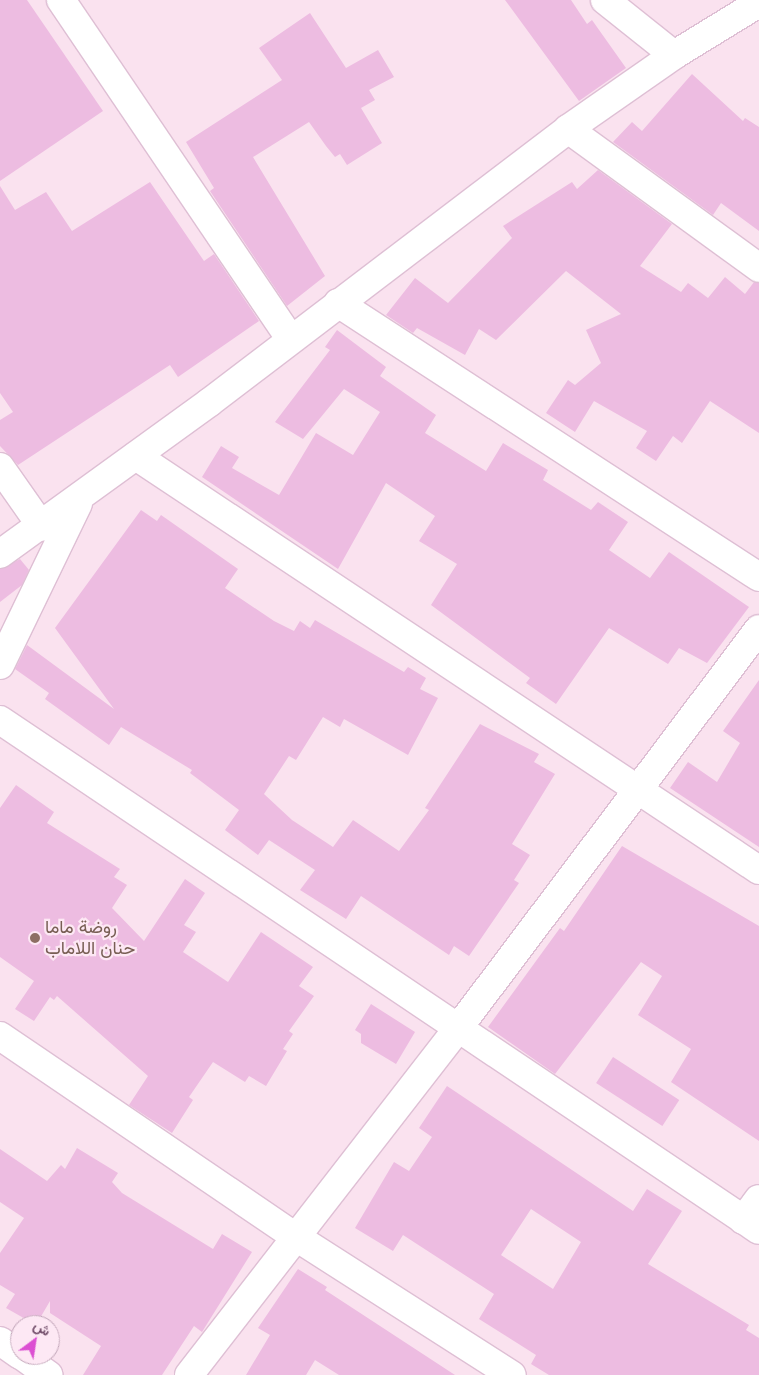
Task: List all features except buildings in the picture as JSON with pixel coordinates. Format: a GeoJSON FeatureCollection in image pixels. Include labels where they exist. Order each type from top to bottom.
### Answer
{"type":"FeatureCollection","features":[{"type":"Feature","properties":{"kind":"street"},"geometry":{"type":"LineString","coordinates":[[61,0],[289,338]]}},
{"type":"Feature","properties":{"kind":"street"},"geometry":{"type":"LineString","coordinates":[[605,0],[674,55]]}},
{"type":"Feature","properties":{"kind":"street"},"geometry":{"type":"LineString","coordinates":[[0,554],[42,527],[80,499],[289,338],[568,129],[674,55],[759,3]]}},
{"type":"Feature","properties":{"kind":"street"},"geometry":{"type":"LineString","coordinates":[[568,129],[759,268]]}},
{"type":"Feature","properties":{"kind":"street"},"geometry":{"type":"LineString","coordinates":[[338,303],[759,577]]}},
{"type":"Feature","properties":{"kind":"street"},"geometry":{"type":"LineString","coordinates":[[136,456],[759,870]]}},
{"type":"Feature","properties":{"kind":"street"},"geometry":{"type":"LineString","coordinates":[[0,467],[42,527]]}},
{"type":"Feature","properties":{"kind":"street"},"geometry":{"type":"LineString","coordinates":[[0,664],[80,499]]}},
{"type":"Feature","properties":{"kind":"street"},"geometry":{"type":"LineString","coordinates":[[189,1375],[459,1028],[759,629]]}},
{"type":"Feature","properties":{"kind":"street"},"geometry":{"type":"LineString","coordinates":[[0,720],[459,1028],[754,1216]]}},
{"type":"Feature","properties":{"kind":"street"},"geometry":{"type":"LineString","coordinates":[[0,1036],[296,1237],[512,1375]]}},
{"type":"Feature","properties":{"kind":"street"},"geometry":{"type":"LineString","coordinates":[[35,1365],[50,1375]]}},
{"type":"Feature","properties":{"kind":"place","name":"روضة ماما حنان اللاماب"},"geometry":{"type":"Point","coordinates":[35,938]}}]}
